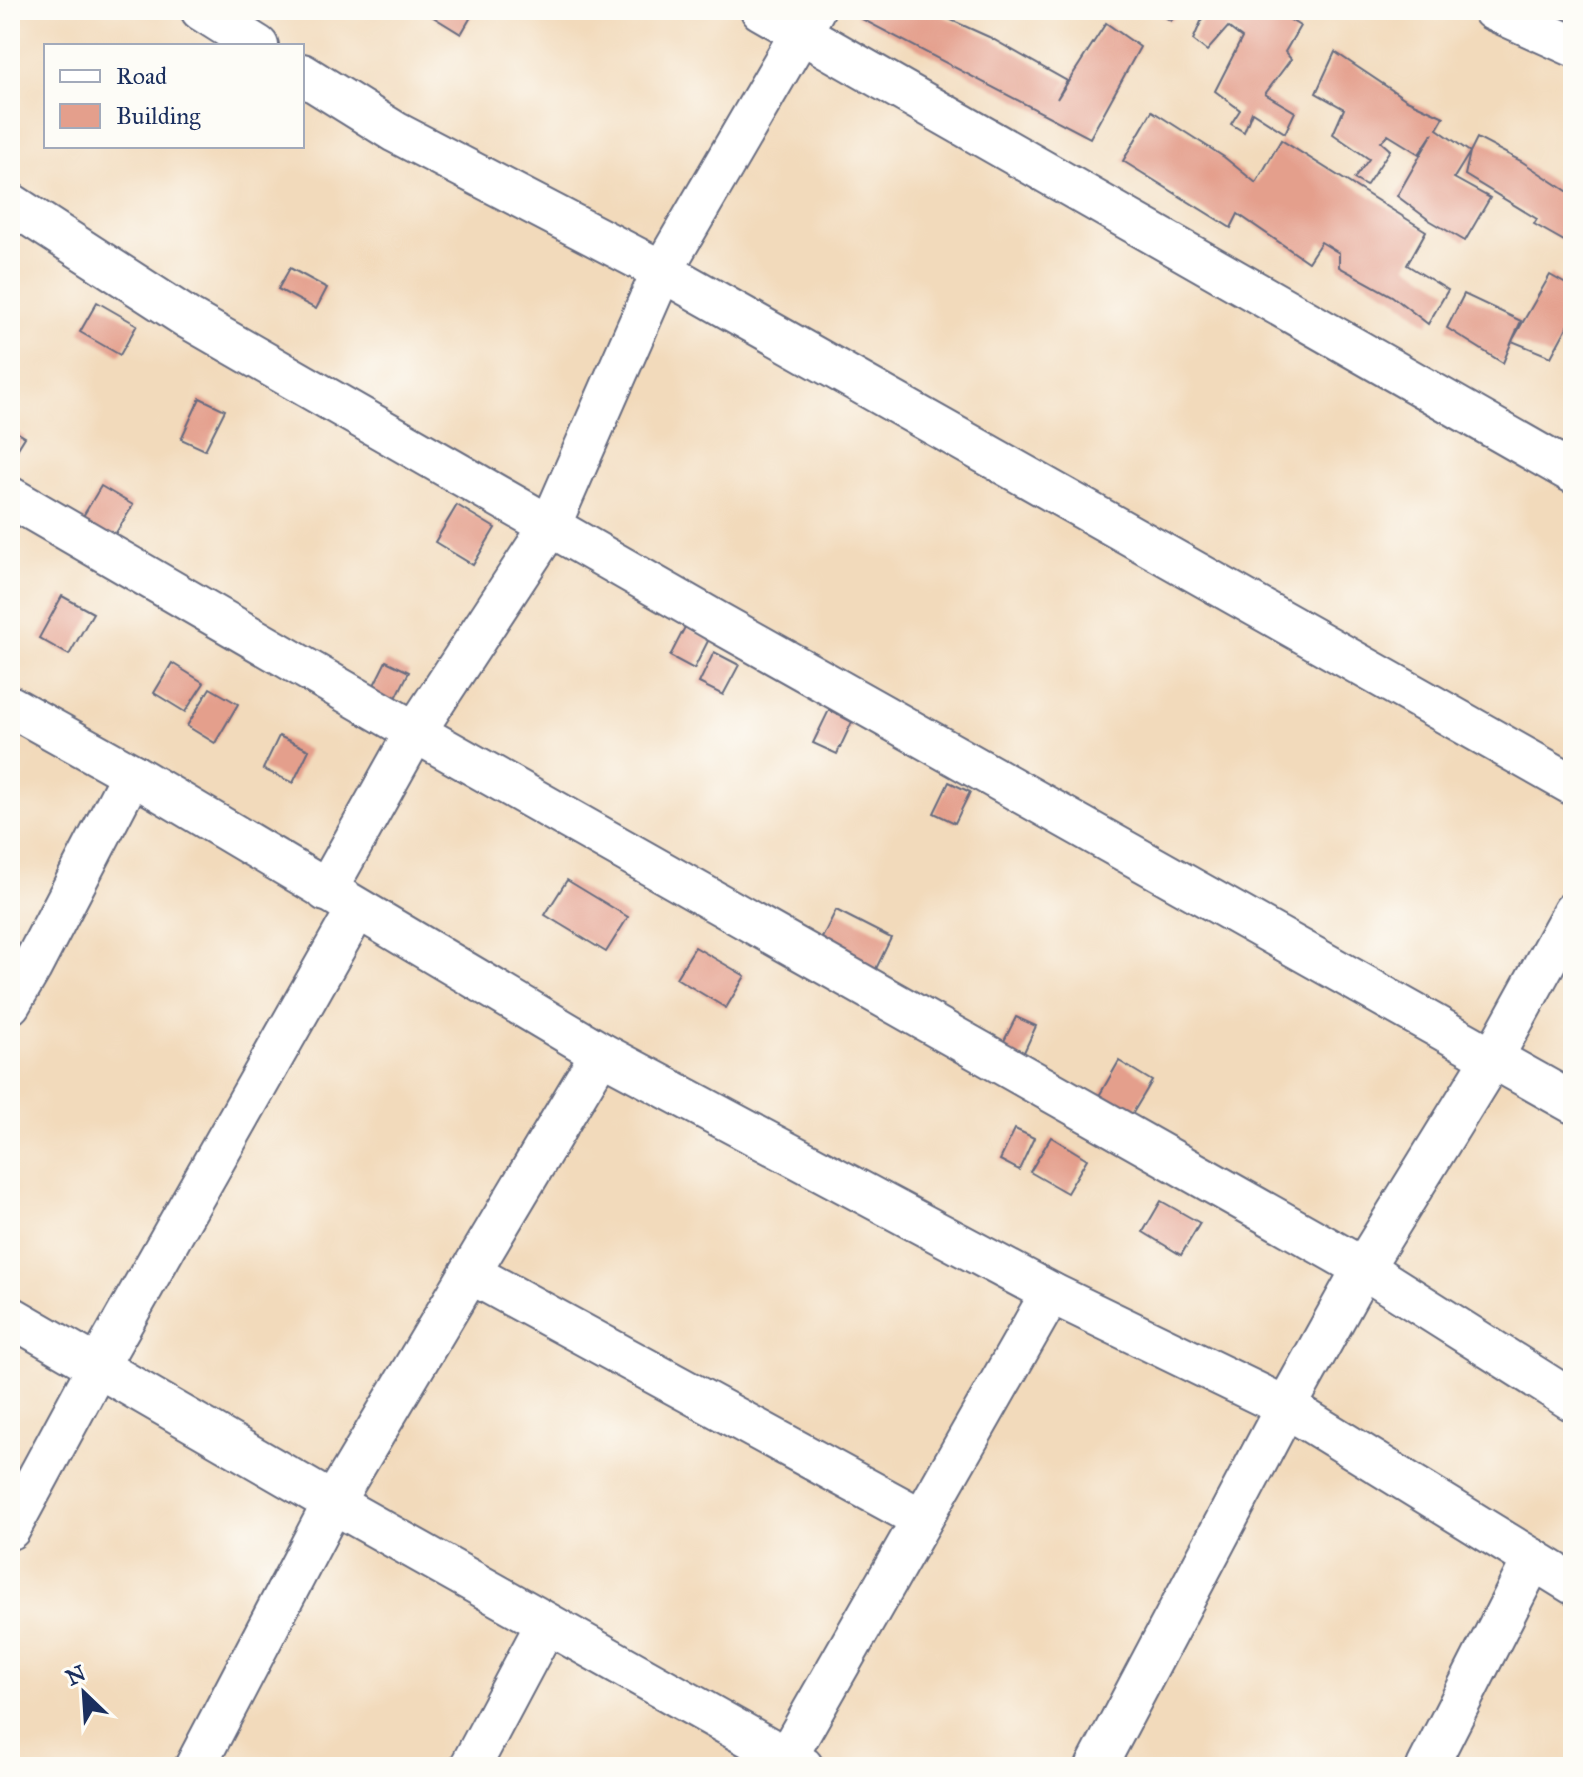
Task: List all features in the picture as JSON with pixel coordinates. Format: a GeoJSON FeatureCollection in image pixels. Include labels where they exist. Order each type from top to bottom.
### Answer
{"type":"FeatureCollection","features":[{"type":"Feature","properties":{"kind":"street"},"geometry":{"type":"LineString","coordinates":[[201,10],[255,44]]}},
{"type":"Feature","properties":{"kind":"street"},"geometry":{"type":"LineString","coordinates":[[761,10],[808,21],[1573,473]]}},
{"type":"Feature","properties":{"kind":"street"},"geometry":{"type":"LineString","coordinates":[[1493,10],[1573,46]]}},
{"type":"Feature","properties":{"kind":"street"},"geometry":{"type":"LineString","coordinates":[[10,1529],[341,900],[415,732],[550,526],[662,271],[808,21]]}},
{"type":"Feature","properties":{"kind":"street"},"geometry":{"type":"LineString","coordinates":[[304,75],[395,132],[662,271],[1573,785]]}},
{"type":"Feature","properties":{"kind":"street"},"geometry":{"type":"LineString","coordinates":[[10,203],[189,319],[1573,1103]]}},
{"type":"Feature","properties":{"kind":"street"},"geometry":{"type":"LineString","coordinates":[[10,497],[415,732],[1363,1268],[1573,1401]]}},
{"type":"Feature","properties":{"kind":"street"},"geometry":{"type":"LineString","coordinates":[[10,706],[132,774],[601,1053],[1051,1293],[1286,1407],[1573,1584]]}},
{"type":"Feature","properties":{"kind":"street"},"geometry":{"type":"LineString","coordinates":[[10,1004],[132,774]]}},
{"type":"Feature","properties":{"kind":"street"},"geometry":{"type":"LineString","coordinates":[[1096,1767],[1363,1268],[1493,1057],[1573,912]]}},
{"type":"Feature","properties":{"kind":"street"},"geometry":{"type":"LineString","coordinates":[[195,1767],[333,1503],[601,1053]]}},
{"type":"Feature","properties":{"kind":"street"},"geometry":{"type":"LineString","coordinates":[[470,1273],[920,1518]]}},
{"type":"Feature","properties":{"kind":"street"},"geometry":{"type":"LineString","coordinates":[[10,1316],[790,1764],[920,1518],[1051,1293]]}},
{"type":"Feature","properties":{"kind":"street"},"geometry":{"type":"LineString","coordinates":[[1427,1767],[1533,1559]]}},
{"type":"Feature","properties":{"kind":"street"},"geometry":{"type":"LineString","coordinates":[[470,1767],[546,1624]]}},
{"type":"Feature","properties":{"kind":"building"},"geometry":{"type":"Polygon","coordinates":[[[433,10],[475,10],[461,34],[430,15],[433,10]]]}},
{"type":"Feature","properties":{"kind":"building"},"geometry":{"type":"Polygon","coordinates":[[[860,10],[929,10],[989,37],[1067,81],[1057,99],[1106,23],[1140,47],[1090,138],[856,16],[860,10]]]}},
{"type":"Feature","properties":{"kind":"building"},"geometry":{"type":"Polygon","coordinates":[[[1154,10],[1180,10],[1171,21],[1154,10]]]}},
{"type":"Feature","properties":{"kind":"building"},"geometry":{"type":"Polygon","coordinates":[[[1206,10],[1274,10],[1300,26],[1285,52],[1291,59],[1265,94],[1295,112],[1285,133],[1252,112],[1244,132],[1231,124],[1240,110],[1215,91],[1242,38],[1228,27],[1207,51],[1193,40],[1206,10]]]}},
{"type":"Feature","properties":{"kind":"building"},"geometry":{"type":"Polygon","coordinates":[[[1335,52],[1407,100],[1444,117],[1437,129],[1470,152],[1454,178],[1490,198],[1465,241],[1397,196],[1433,133],[1419,154],[1388,135],[1381,142],[1390,150],[1366,186],[1354,179],[1369,159],[1333,134],[1344,109],[1316,93],[1335,52]]]}},
{"type":"Feature","properties":{"kind":"building"},"geometry":{"type":"Polygon","coordinates":[[[1152,111],[1224,157],[1256,183],[1281,140],[1426,231],[1407,265],[1448,290],[1428,324],[1392,296],[1339,267],[1339,253],[1321,242],[1308,262],[1238,214],[1231,228],[1123,161],[1152,111]]]}},
{"type":"Feature","properties":{"kind":"building"},"geometry":{"type":"Polygon","coordinates":[[[1477,138],[1521,161],[1573,195],[1573,246],[1534,224],[1537,219],[1465,175],[1477,138]]]}},
{"type":"Feature","properties":{"kind":"building"},"geometry":{"type":"Polygon","coordinates":[[[290,268],[327,288],[316,309],[278,289],[290,268]]]}},
{"type":"Feature","properties":{"kind":"building"},"geometry":{"type":"Polygon","coordinates":[[[1550,275],[1573,288],[1573,316],[1551,357],[1512,341],[1550,275]]]}},
{"type":"Feature","properties":{"kind":"building"},"geometry":{"type":"Polygon","coordinates":[[[1464,294],[1521,321],[1503,363],[1447,328],[1464,294]]]}},
{"type":"Feature","properties":{"kind":"building"},"geometry":{"type":"Polygon","coordinates":[[[97,302],[137,325],[120,355],[80,332],[97,302]]]}},
{"type":"Feature","properties":{"kind":"building"},"geometry":{"type":"Polygon","coordinates":[[[200,398],[225,410],[205,450],[181,439],[200,398]]]}},
{"type":"Feature","properties":{"kind":"building"},"geometry":{"type":"Polygon","coordinates":[[[10,428],[25,437],[10,461],[10,428]]]}},
{"type":"Feature","properties":{"kind":"building"},"geometry":{"type":"Polygon","coordinates":[[[101,486],[133,505],[111,541],[79,523],[101,486]]]}},
{"type":"Feature","properties":{"kind":"building"},"geometry":{"type":"Polygon","coordinates":[[[457,505],[495,528],[473,565],[435,542],[457,505]]]}},
{"type":"Feature","properties":{"kind":"building"},"geometry":{"type":"Polygon","coordinates":[[[62,596],[93,613],[69,655],[39,638],[62,596]]]}},
{"type":"Feature","properties":{"kind":"building"},"geometry":{"type":"Polygon","coordinates":[[[685,627],[709,639],[694,669],[670,656],[685,627]]]}},
{"type":"Feature","properties":{"kind":"building"},"geometry":{"type":"Polygon","coordinates":[[[714,652],[739,665],[723,695],[699,683],[714,652]]]}},
{"type":"Feature","properties":{"kind":"building"},"geometry":{"type":"Polygon","coordinates":[[[386,661],[409,672],[393,704],[370,693],[386,661]]]}},
{"type":"Feature","properties":{"kind":"building"},"geometry":{"type":"Polygon","coordinates":[[[172,663],[204,683],[185,712],[154,693],[172,663]]]}},
{"type":"Feature","properties":{"kind":"building"},"geometry":{"type":"Polygon","coordinates":[[[210,688],[238,704],[215,743],[187,726],[210,688]]]}},
{"type":"Feature","properties":{"kind":"building"},"geometry":{"type":"Polygon","coordinates":[[[829,710],[852,722],[837,754],[813,743],[829,710]]]}},
{"type":"Feature","properties":{"kind":"building"},"geometry":{"type":"Polygon","coordinates":[[[279,736],[309,750],[293,783],[263,769],[279,736]]]}},
{"type":"Feature","properties":{"kind":"building"},"geometry":{"type":"Polygon","coordinates":[[[949,782],[970,792],[955,823],[934,813],[949,782]]]}},
{"type":"Feature","properties":{"kind":"building"},"geometry":{"type":"Polygon","coordinates":[[[567,880],[628,917],[606,952],[545,915],[567,880]]]}},
{"type":"Feature","properties":{"kind":"building"},"geometry":{"type":"Polygon","coordinates":[[[836,910],[891,938],[872,977],[816,950],[836,910]]]}},
{"type":"Feature","properties":{"kind":"building"},"geometry":{"type":"Polygon","coordinates":[[[695,947],[745,976],[726,1008],[676,978],[695,947]]]}},
{"type":"Feature","properties":{"kind":"building"},"geometry":{"type":"Polygon","coordinates":[[[1016,1017],[1036,1026],[1021,1059],[1000,1049],[1016,1017]]]}},
{"type":"Feature","properties":{"kind":"building"},"geometry":{"type":"Polygon","coordinates":[[[1119,1061],[1152,1081],[1131,1116],[1099,1096],[1119,1061]]]}},
{"type":"Feature","properties":{"kind":"building"},"geometry":{"type":"Polygon","coordinates":[[[1015,1129],[1034,1138],[1019,1170],[1000,1160],[1015,1129]]]}},
{"type":"Feature","properties":{"kind":"building"},"geometry":{"type":"Polygon","coordinates":[[[1051,1137],[1087,1159],[1067,1193],[1030,1172],[1051,1137]]]}},
{"type":"Feature","properties":{"kind":"building"},"geometry":{"type":"Polygon","coordinates":[[[1161,1201],[1200,1223],[1181,1255],[1143,1232],[1161,1201]]]}}]}
